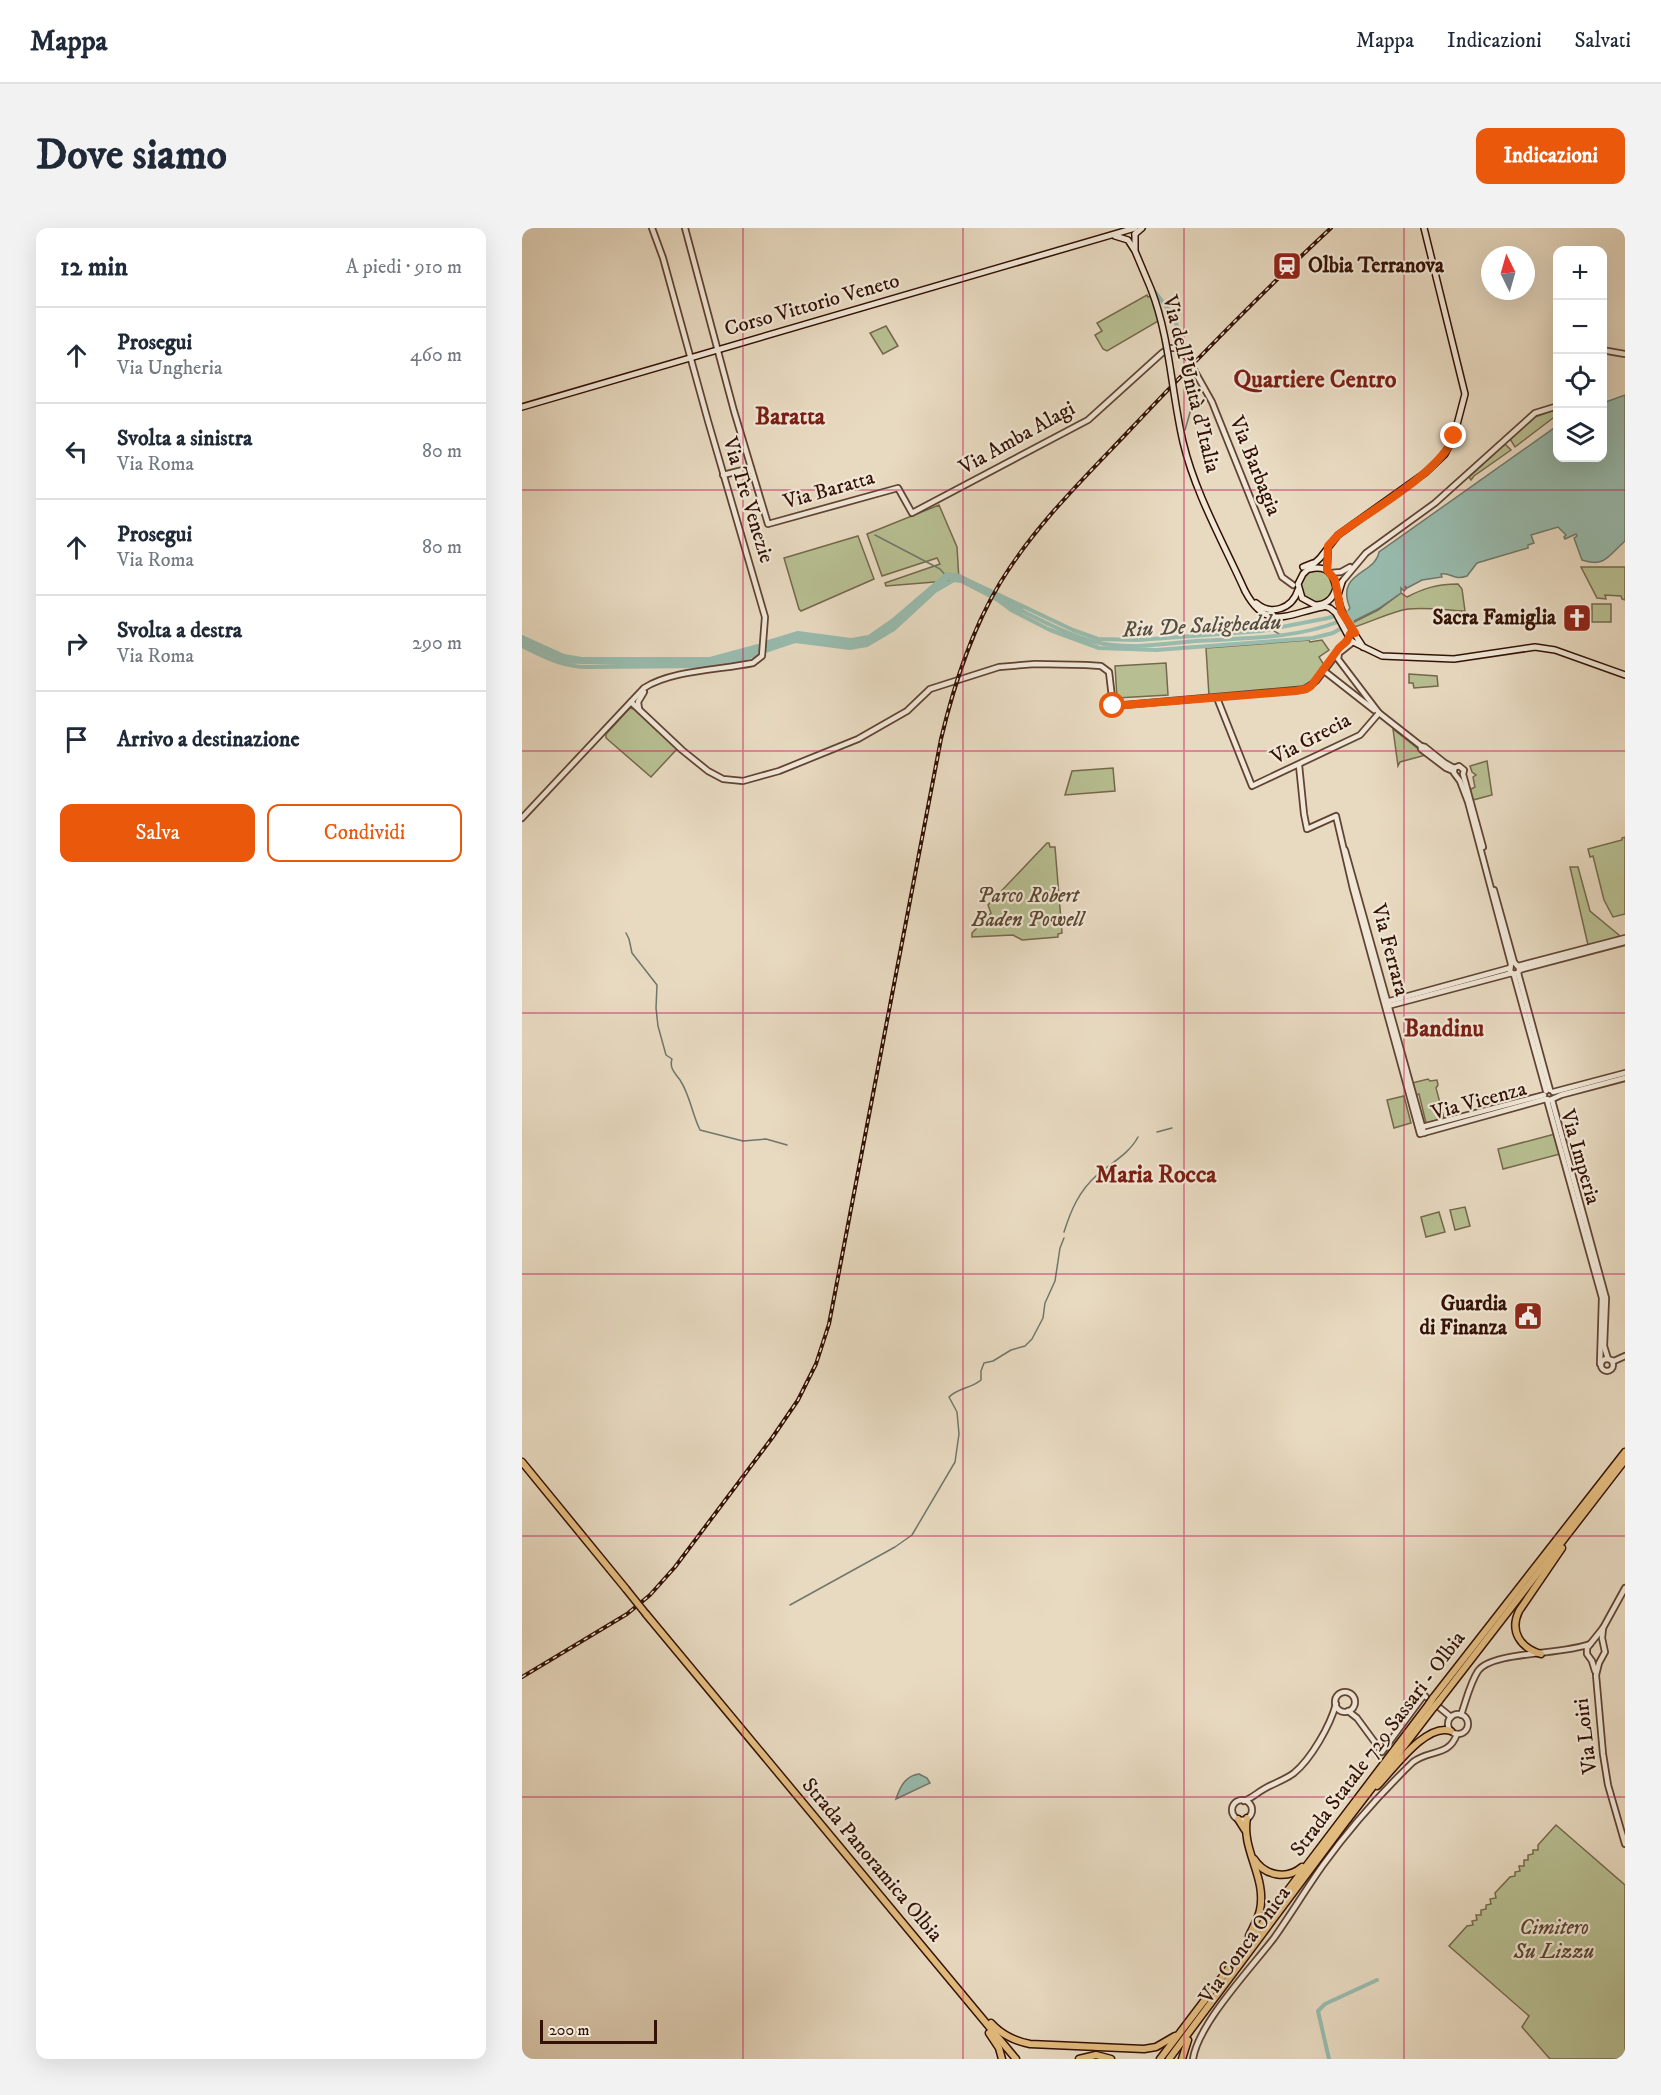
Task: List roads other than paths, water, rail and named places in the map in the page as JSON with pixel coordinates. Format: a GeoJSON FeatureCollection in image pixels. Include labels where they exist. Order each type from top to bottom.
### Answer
{"type":"FeatureCollection","features":[{"type":"Feature","properties":{"kind":"highway","name":"Strada Statale 729 Sassari - Olbia"},"geometry":{"type":"LineString","coordinates":[[1160,2059],[1311,1858],[1625,1452]]}},
{"type":"Feature","properties":{"kind":"highway","name":"Strada Statale 729 Sassari - Olbia"},"geometry":{"type":"LineString","coordinates":[[1169,2059],[1356,1809],[1432,1701],[1625,1460]]}},
{"type":"Feature","properties":{"kind":"highway","name":"Strada Panoramica Olbia"},"geometry":{"type":"LineString","coordinates":[[522,1462],[1016,2059]]}},
{"type":"Feature","properties":{"kind":"highway"},"geometry":{"type":"LineString","coordinates":[[1541,1654],[1527,1648],[1520,1641],[1516,1632],[1516,1617],[1585,1512]]}},
{"type":"Feature","properties":{"kind":"highway"},"geometry":{"type":"LineString","coordinates":[[1356,1809],[1426,1735],[1439,1729],[1454,1732]]}},
{"type":"Feature","properties":{"kind":"highway"},"geometry":{"type":"LineString","coordinates":[[1245,1831],[1247,1818]]}},
{"type":"Feature","properties":{"kind":"highway"},"geometry":{"type":"LineString","coordinates":[[1238,1819],[1245,1831],[1260,1885],[1260,1909],[1243,1950]]}},
{"type":"Feature","properties":{"kind":"highway"},"geometry":{"type":"LineString","coordinates":[[1252,1856],[1264,1869],[1272,1874],[1281,1875],[1298,1870],[1311,1858]]}},
{"type":"Feature","properties":{"kind":"highway"},"geometry":{"type":"LineString","coordinates":[[948,1976],[1000,2032],[1016,2041],[1030,2044],[1151,2049],[1173,2038],[1188,2023]]}},
{"type":"Feature","properties":{"kind":"highway"},"geometry":{"type":"LineString","coordinates":[[962,1993],[994,2039],[1002,2059]]}},
{"type":"Feature","properties":{"kind":"highway"},"geometry":{"type":"LineString","coordinates":[[1182,2059],[1185,2045],[1198,2021]]}},
{"type":"Feature","properties":{"kind":"highway"},"geometry":{"type":"LineString","coordinates":[[1079,2059],[1096,2055],[1111,2059]]}},
{"type":"Feature","properties":{"kind":"main road"},"geometry":{"type":"LineString","coordinates":[[1130,234],[1142,228]]}},
{"type":"Feature","properties":{"kind":"main road"},"geometry":{"type":"LineString","coordinates":[[1339,612],[1306,601],[1296,587],[1300,578],[1306,568],[1315,562],[1338,535],[1425,473],[1444,454],[1453,439],[1465,394],[1424,228]]}},
{"type":"Feature","properties":{"kind":"main road","name":"Corso Vittorio Veneto"},"geometry":{"type":"LineString","coordinates":[[522,407],[1110,235],[1130,234]]}},
{"type":"Feature","properties":{"kind":"main road","name":"Via dell'Unità d'Italia"},"geometry":{"type":"LineString","coordinates":[[1130,234],[1165,333],[1180,423],[1189,461],[1245,591],[1253,605],[1268,616],[1279,617],[1320,606]]}},
{"type":"Feature","properties":{"kind":"main road"},"geometry":{"type":"LineString","coordinates":[[1328,546],[1330,570],[1335,580],[1339,612],[1354,639],[1364,649],[1376,655],[1458,659],[1523,648],[1547,648],[1596,663],[1625,675]]}},
{"type":"Feature","properties":{"kind":"main road"},"geometry":{"type":"LineString","coordinates":[[1306,568],[1330,570]]}},
{"type":"Feature","properties":{"kind":"main road"},"geometry":{"type":"LineString","coordinates":[[1338,597],[1342,582]]}},
{"type":"Feature","properties":{"kind":"main road","name":"Via dell'Unità d'Italia"},"geometry":{"type":"LineString","coordinates":[[1245,591],[1258,606],[1267,610],[1286,607],[1296,596],[1296,587]]}},
{"type":"Feature","properties":{"kind":"main road"},"geometry":{"type":"LineString","coordinates":[[1320,606],[1330,599],[1336,588]]}},
{"type":"Feature","properties":{"kind":"street","name":"Via Tre Venezie"},"geometry":{"type":"LineString","coordinates":[[651,684],[676,676],[753,663],[760,659],[765,617],[663,258],[652,228]]}},
{"type":"Feature","properties":{"kind":"street"},"geometry":{"type":"LineString","coordinates":[[685,228],[751,468],[723,475]]}},
{"type":"Feature","properties":{"kind":"street","name":"Via Amba Alagi"},"geometry":{"type":"LineString","coordinates":[[898,488],[912,513],[1088,420],[1167,349],[1177,348],[1188,357]]}},
{"type":"Feature","properties":{"kind":"street"},"geometry":{"type":"LineString","coordinates":[[1607,352],[1625,354]]}},
{"type":"Feature","properties":{"kind":"street","name":"Via Barbagia"},"geometry":{"type":"LineString","coordinates":[[1194,370],[1212,402],[1282,577],[1296,587]]}},
{"type":"Feature","properties":{"kind":"street"},"geometry":{"type":"LineString","coordinates":[[1336,588],[1357,562],[1374,546],[1441,498],[1535,413],[1553,407]]}},
{"type":"Feature","properties":{"kind":"street","name":"Via Baratta"},"geometry":{"type":"LineString","coordinates":[[751,468],[768,524],[898,488]]}},
{"type":"Feature","properties":{"kind":"street"},"geometry":{"type":"LineString","coordinates":[[1330,570],[1341,572],[1357,562]]}},
{"type":"Feature","properties":{"kind":"street"},"geometry":{"type":"LineString","coordinates":[[1354,639],[1339,652],[1338,658],[1366,700]]}},
{"type":"Feature","properties":{"kind":"street"},"geometry":{"type":"LineString","coordinates":[[631,702],[708,771],[723,779],[743,781],[779,771],[858,739],[907,711],[930,689],[1008,665],[1101,666],[1110,672],[1113,706],[1306,689],[1316,681],[1332,659],[1354,639]]}},
{"type":"Feature","properties":{"kind":"street"},"geometry":{"type":"LineString","coordinates":[[1332,659],[1338,658]]}},
{"type":"Feature","properties":{"kind":"street"},"geometry":{"type":"LineString","coordinates":[[1323,670],[1366,700],[1379,713],[1454,772],[1463,774],[1462,767],[1458,766],[1454,772]]}},
{"type":"Feature","properties":{"kind":"street"},"geometry":{"type":"LineString","coordinates":[[522,818],[631,702],[651,684]]}},
{"type":"Feature","properties":{"kind":"street"},"geometry":{"type":"LineString","coordinates":[[639,710],[638,702],[651,684]]}},
{"type":"Feature","properties":{"kind":"street","name":"Via Grecia"},"geometry":{"type":"LineString","coordinates":[[1217,698],[1252,786],[1360,735],[1379,713]]}},
{"type":"Feature","properties":{"kind":"street","name":"Via Ferrara"},"geometry":{"type":"LineString","coordinates":[[1299,765],[1307,829],[1336,816],[1342,846],[1348,855],[1422,1134]]}},
{"type":"Feature","properties":{"kind":"street","name":"Via Imperia"},"geometry":{"type":"LineString","coordinates":[[1454,772],[1468,802],[1515,969]]}},
{"type":"Feature","properties":{"kind":"street","name":"Via Imperia"},"geometry":{"type":"LineString","coordinates":[[1463,774],[1602,1298],[1600,1364]]}},
{"type":"Feature","properties":{"kind":"street"},"geometry":{"type":"LineString","coordinates":[[1386,1004],[1625,938]]}},
{"type":"Feature","properties":{"kind":"street"},"geometry":{"type":"LineString","coordinates":[[1515,969],[1625,942]]}},
{"type":"Feature","properties":{"kind":"street","name":"Via Vicenza"},"geometry":{"type":"LineString","coordinates":[[1422,1134],[1625,1072]]}},
{"type":"Feature","properties":{"kind":"street","name":"Via Vicenza"},"geometry":{"type":"LineString","coordinates":[[1420,1128],[1625,1078]]}},
{"type":"Feature","properties":{"kind":"street","name":"Via Imperia"},"geometry":{"type":"LineString","coordinates":[[1549,1096],[1606,1298],[1604,1346],[1609,1359]]}},
{"type":"Feature","properties":{"kind":"street"},"geometry":{"type":"LineString","coordinates":[[1625,1356],[1610,1371],[1606,1372],[1602,1369],[1600,1364],[1603,1360],[1614,1361],[1625,1356]]}},
{"type":"Feature","properties":{"kind":"street"},"geometry":{"type":"LineString","coordinates":[[1609,1359],[1613,1366]]}},
{"type":"Feature","properties":{"kind":"street"},"geometry":{"type":"LineString","coordinates":[[1596,1675],[1587,1651],[1603,1628],[1625,1588]]}},
{"type":"Feature","properties":{"kind":"street"},"geometry":{"type":"LineString","coordinates":[[1461,1715],[1477,1672],[1486,1663],[1502,1658],[1568,1651],[1582,1652],[1596,1660],[1602,1658],[1605,1652],[1603,1628]]}},
{"type":"Feature","properties":{"kind":"street"},"geometry":{"type":"LineString","coordinates":[[1568,1651],[1599,1642],[1604,1646]]}},
{"type":"Feature","properties":{"kind":"street","name":"Via Loiri"},"geometry":{"type":"LineString","coordinates":[[1602,1658],[1596,1675],[1601,1737],[1608,1785],[1625,1844]]}},
{"type":"Feature","properties":{"kind":"street"},"geometry":{"type":"LineString","coordinates":[[1256,1796],[1251,1807],[1251,1814],[1247,1818],[1238,1819],[1234,1816],[1232,1808],[1238,1801],[1256,1796],[1299,1768],[1332,1717],[1338,1696],[1346,1692],[1354,1696],[1357,1718],[1382,1752],[1432,1701],[1451,1717]]}},
{"type":"Feature","properties":{"kind":"street"},"geometry":{"type":"LineString","coordinates":[[1336,1704],[1357,1718]]}},
{"type":"Feature","properties":{"kind":"street"},"geometry":{"type":"LineString","coordinates":[[1332,1717],[1354,1706]]}},
{"type":"Feature","properties":{"kind":"street"},"geometry":{"type":"LineString","coordinates":[[1451,1717],[1461,1715]]}},
{"type":"Feature","properties":{"kind":"street"},"geometry":{"type":"LineString","coordinates":[[1451,1717],[1449,1724],[1454,1732],[1463,1732],[1467,1727],[1467,1720],[1461,1715]]}},
{"type":"Feature","properties":{"kind":"street","name":"Via Conca Onica"},"geometry":{"type":"LineString","coordinates":[[1193,2059],[1196,2046],[1211,2019],[1292,1913],[1337,1846],[1413,1762],[1447,1749],[1454,1742],[1454,1732]]}},
{"type":"Feature","properties":{"kind":"street"},"geometry":{"type":"LineString","coordinates":[[1244,1801],[1251,1807]]}},
{"type":"Feature","properties":{"kind":"waterway"},"geometry":{"type":"LineString","coordinates":[[1155,292],[1175,318],[1180,341]]}},
{"type":"Feature","properties":{"kind":"waterway"},"geometry":{"type":"LineString","coordinates":[[1185,430],[1195,395],[1196,380]]}},
{"type":"Feature","properties":{"kind":"waterway"},"geometry":{"type":"LineString","coordinates":[[875,535],[940,569],[947,577]]}},
{"type":"Feature","properties":{"kind":"waterway","name":"Riu De Saligheddu"},"geometry":{"type":"LineString","coordinates":[[947,574],[959,576],[1073,630],[1098,639],[1138,640],[1261,631],[1347,612],[1352,622],[1333,633],[1313,638],[1156,650],[1099,648],[1050,630],[1011,610],[995,598],[961,581],[954,580],[935,591],[894,629],[867,645],[850,648],[795,641],[765,651],[765,643],[798,633],[851,640],[869,637],[892,621],[947,574]]}},
{"type":"Feature","properties":{"kind":"waterway","name":"Riu De Saligheddu"},"geometry":{"type":"LineString","coordinates":[[522,641],[565,660],[672,663],[721,661],[796,638],[847,644],[863,643],[895,624],[947,577],[958,577],[1020,610]]}},
{"type":"Feature","properties":{"kind":"waterway","name":"Riu De Saligheddu"},"geometry":{"type":"LineString","coordinates":[[1020,610],[1076,636],[1120,646],[1269,637],[1306,631],[1340,621]]}},
{"type":"Feature","properties":{"kind":"waterway","name":"Riu De Saligheddu"},"geometry":{"type":"LineString","coordinates":[[1266,626],[1279,634]]}},
{"type":"Feature","properties":{"kind":"waterway","name":"Riu De Saligheddu"},"geometry":{"type":"LineString","coordinates":[[522,637],[564,656],[581,659],[710,659],[758,646],[758,654],[724,665],[712,666],[579,667],[562,663],[522,646]]}},
{"type":"Feature","properties":{"kind":"waterway"},"geometry":{"type":"LineString","coordinates":[[626,933],[632,953],[657,985],[658,1026],[666,1055],[672,1059],[672,1068],[686,1092],[700,1130],[743,1141],[766,1139],[787,1145]]}},
{"type":"Feature","properties":{"kind":"waterway"},"geometry":{"type":"LineString","coordinates":[[1157,1132],[1172,1128]]}},
{"type":"Feature","properties":{"kind":"waterway"},"geometry":{"type":"LineString","coordinates":[[1064,1232],[1080,1194],[1097,1175],[1125,1153],[1138,1137]]}},
{"type":"Feature","properties":{"kind":"waterway"},"geometry":{"type":"LineString","coordinates":[[790,1605],[895,1547],[912,1535],[955,1462],[959,1434],[957,1412],[949,1397],[981,1380],[984,1363],[1025,1346],[1032,1339],[1043,1318],[1045,1303],[1055,1281],[1060,1248],[1064,1238]]}},
{"type":"Feature","properties":{"kind":"waterway"},"geometry":{"type":"LineString","coordinates":[[1329,2059],[1318,2011],[1325,2004],[1377,1980]]}},
{"type":"Feature","properties":{"kind":"tunnel"},"geometry":{"type":"LineString","coordinates":[[1187,357],[1194,370]]}},
{"type":"Feature","properties":{"kind":"railway"},"geometry":{"type":"LineString","coordinates":[[522,1677],[627,1614],[650,1595],[675,1567],[772,1438],[798,1400],[816,1364],[829,1324],[941,739],[964,659],[980,620],[1000,583],[1013,562],[1075,487],[1278,278],[1331,228]]}},
{"type":"Feature","properties":{"kind":"place","name":"Olbia Terranova"},"geometry":{"type":"Point","coordinates":[1287,266]}},
{"type":"Feature","properties":{"kind":"place","name":"Sacra Famiglia"},"geometry":{"type":"Point","coordinates":[1577,618]}},
{"type":"Feature","properties":{"kind":"place","name":"Guardia di Finanza"},"geometry":{"type":"Point","coordinates":[1528,1316]}},
{"type":"Feature","properties":{"kind":"district","name":"Quartiere Centro"},"geometry":{"type":"Point","coordinates":[1315,380]}},
{"type":"Feature","properties":{"kind":"district","name":"Baratta"},"geometry":{"type":"Point","coordinates":[790,417]}},
{"type":"Feature","properties":{"kind":"district","name":"Bandinu"},"geometry":{"type":"Point","coordinates":[1444,1029]}},
{"type":"Feature","properties":{"kind":"district","name":"Maria Rocca"},"geometry":{"type":"Point","coordinates":[1156,1175]}},
{"type":"Feature","properties":{"kind":"park label","name":"Parco Robert Baden Powell"},"geometry":{"type":"Point","coordinates":[1028,908]}},
{"type":"Feature","properties":{"kind":"park label","name":"Cimitero Su Lizzu"},"geometry":{"type":"Point","coordinates":[1554,1940]}}]}
